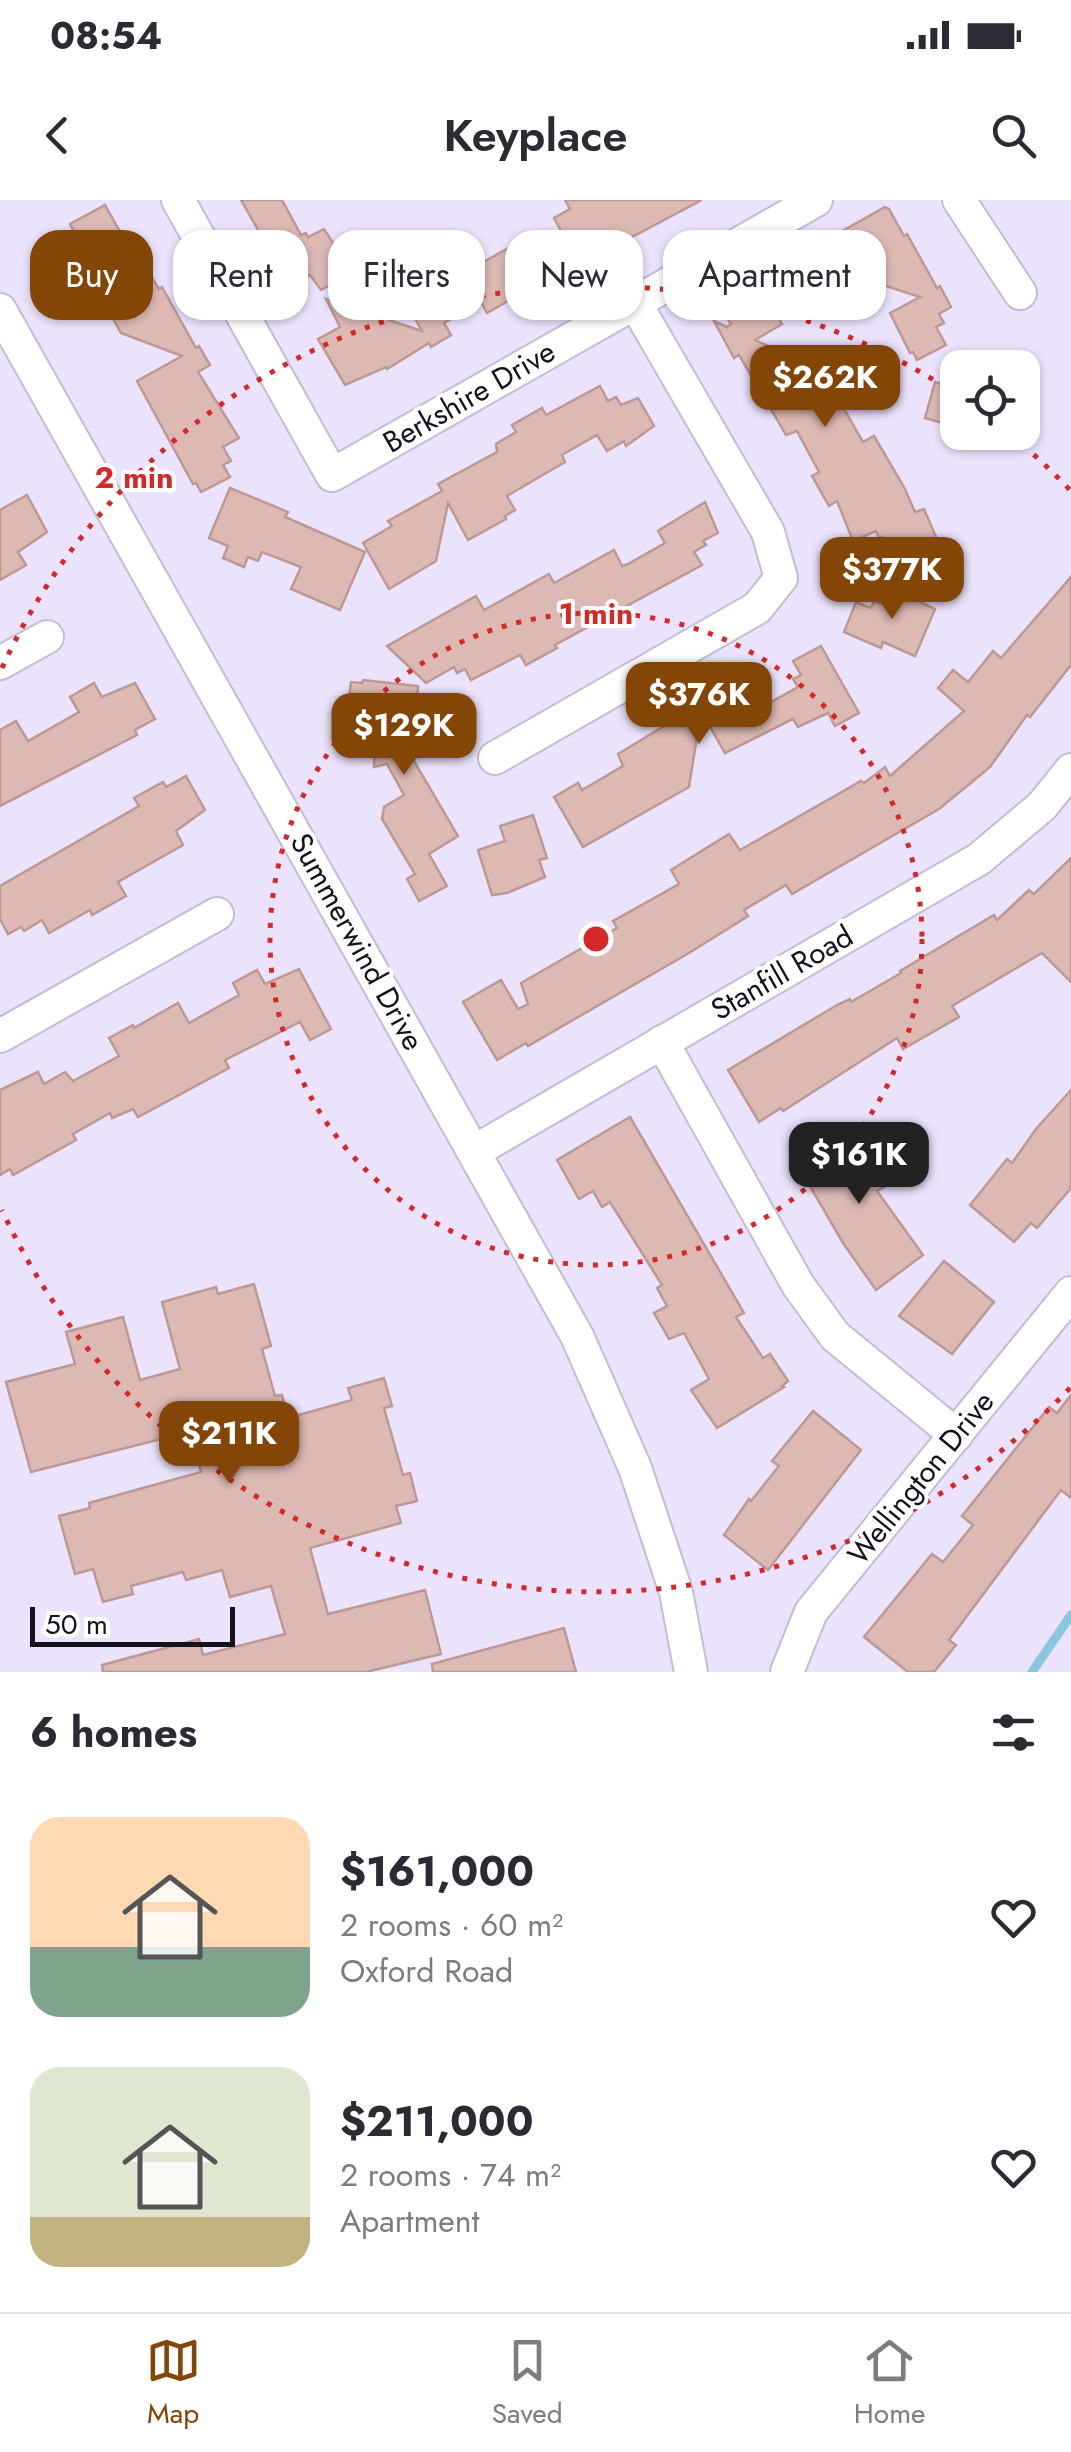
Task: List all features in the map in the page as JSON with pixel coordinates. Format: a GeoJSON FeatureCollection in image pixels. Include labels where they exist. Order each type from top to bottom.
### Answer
{"type":"FeatureCollection","features":[{"type":"Feature","properties":{"kind":"street","name":"Berkshire Drive"},"geometry":{"type":"LineString","coordinates":[[178,200],[332,475],[605,320]]}},
{"type":"Feature","properties":{"kind":"street","name":"Berkshire Drive"},"geometry":{"type":"LineString","coordinates":[[643,298],[816,200]]}},
{"type":"Feature","properties":{"kind":"street"},"geometry":{"type":"LineString","coordinates":[[959,200],[1020,293]]}},
{"type":"Feature","properties":{"kind":"street","name":"Summerwind Drive"},"geometry":{"type":"LineString","coordinates":[[0,310],[578,1336],[635,1468],[676,1592],[691,1672]]}},
{"type":"Feature","properties":{"kind":"street"},"geometry":{"type":"LineString","coordinates":[[495,758],[757,608],[781,578],[768,532],[643,317]]}},
{"type":"Feature","properties":{"kind":"street"},"geometry":{"type":"LineString","coordinates":[[0,663],[47,637]]}},
{"type":"Feature","properties":{"kind":"street","name":"Stanfill Road"},"geometry":{"type":"LineString","coordinates":[[475,1152],[978,859],[1042,806],[1071,770]]}},
{"type":"Feature","properties":{"kind":"street"},"geometry":{"type":"LineString","coordinates":[[0,1036],[218,914]]}},
{"type":"Feature","properties":{"kind":"street"},"geometry":{"type":"LineString","coordinates":[[662,1042],[798,1284],[835,1336],[956,1435]]}},
{"type":"Feature","properties":{"kind":"street","name":"Wellington Drive"},"geometry":{"type":"LineString","coordinates":[[787,1672],[811,1612],[1071,1293]]}},
{"type":"Feature","properties":{"kind":"building"},"geometry":{"type":"Polygon","coordinates":[[[241,200],[282,200],[298,230],[258,230],[241,200]]]}},
{"type":"Feature","properties":{"kind":"building"},"geometry":{"type":"Polygon","coordinates":[[[565,200],[702,200],[643,231],[560,230],[554,218],[570,209],[565,200]]]}},
{"type":"Feature","properties":{"kind":"building"},"geometry":{"type":"Polygon","coordinates":[[[105,205],[119,230],[73,230],[70,224],[105,205]]]}},
{"type":"Feature","properties":{"kind":"building"},"geometry":{"type":"Polygon","coordinates":[[[885,207],[889,209],[951,307],[939,314],[944,323],[936,327],[946,345],[917,360],[910,353],[890,313],[920,297],[886,286],[886,230],[844,230],[885,207]]]}},
{"type":"Feature","properties":{"kind":"building"},"geometry":{"type":"Polygon","coordinates":[[[324,229],[328,235],[328,286],[321,290],[310,275],[308,237],[324,229]]]}},
{"type":"Feature","properties":{"kind":"building"},"geometry":{"type":"Polygon","coordinates":[[[505,250],[505,303],[487,313],[485,309],[485,261],[505,250]]]}},
{"type":"Feature","properties":{"kind":"building"},"geometry":{"type":"Polygon","coordinates":[[[153,279],[173,307],[173,320],[180,320],[210,365],[198,372],[239,438],[223,447],[231,461],[223,465],[230,477],[201,492],[193,484],[137,381],[182,356],[121,333],[114,320],[153,320],[153,279]]]}},
{"type":"Feature","properties":{"kind":"building"},"geometry":{"type":"Polygon","coordinates":[[[336,320],[389,320],[422,331],[416,320],[449,320],[444,323],[451,335],[431,347],[429,343],[387,369],[345,385],[318,339],[340,327],[336,320]]]}},
{"type":"Feature","properties":{"kind":"building"},"geometry":{"type":"Polygon","coordinates":[[[728,320],[780,320],[782,324],[755,340],[809,364],[816,360],[863,442],[874,436],[915,512],[924,509],[937,539],[892,558],[876,531],[853,541],[837,501],[829,506],[812,476],[819,472],[797,431],[786,435],[714,321],[727,327],[731,324],[728,320]]]}},
{"type":"Feature","properties":{"kind":"building"},"geometry":{"type":"Polygon","coordinates":[[[935,382],[940,384],[940,422],[925,418],[935,382]]]}},
{"type":"Feature","properties":{"kind":"building"},"geometry":{"type":"Polygon","coordinates":[[[600,386],[608,401],[616,397],[621,405],[638,398],[654,426],[626,446],[624,441],[607,451],[597,435],[562,455],[565,462],[507,496],[515,510],[506,519],[468,540],[448,503],[436,561],[389,589],[363,543],[392,526],[388,521],[442,491],[438,484],[497,452],[496,444],[516,432],[512,425],[542,408],[546,415],[600,386]]]}},
{"type":"Feature","properties":{"kind":"building"},"geometry":{"type":"Polygon","coordinates":[[[230,488],[288,512],[285,517],[365,552],[340,610],[291,589],[301,567],[262,552],[258,561],[248,557],[244,567],[223,558],[228,546],[209,538],[230,488]]]}},
{"type":"Feature","properties":{"kind":"building"},"geometry":{"type":"Polygon","coordinates":[[[27,495],[47,532],[18,552],[26,565],[0,580],[0,510],[27,495]]]}},
{"type":"Feature","properties":{"kind":"building"},"geometry":{"type":"Polygon","coordinates":[[[705,502],[718,533],[703,541],[706,545],[694,552],[702,565],[555,645],[557,648],[526,665],[520,655],[471,680],[465,669],[457,673],[454,667],[426,683],[387,646],[476,596],[484,610],[549,574],[554,583],[614,550],[622,566],[628,564],[665,543],[658,531],[705,502]]]}},
{"type":"Feature","properties":{"kind":"building"},"geometry":{"type":"Polygon","coordinates":[[[1071,577],[1071,665],[1030,717],[1027,715],[990,767],[939,809],[792,894],[786,885],[744,910],[748,916],[689,953],[497,1060],[463,1002],[501,980],[518,1009],[528,1004],[521,983],[617,928],[613,921],[679,884],[671,870],[729,834],[740,850],[861,781],[864,783],[885,767],[890,776],[964,711],[938,688],[953,670],[968,682],[993,651],[1001,658],[1071,577]]]}},
{"type":"Feature","properties":{"kind":"building"},"geometry":{"type":"Polygon","coordinates":[[[889,587],[935,609],[915,656],[883,642],[881,648],[844,632],[856,602],[871,608],[874,601],[881,604],[889,587]]]}},
{"type":"Feature","properties":{"kind":"building"},"geometry":{"type":"Polygon","coordinates":[[[821,646],[859,713],[835,726],[828,713],[798,727],[793,719],[725,753],[701,711],[689,787],[583,847],[554,797],[578,783],[582,790],[623,766],[618,754],[722,691],[726,698],[750,686],[762,707],[798,687],[793,679],[801,675],[793,661],[821,646]]]}},
{"type":"Feature","properties":{"kind":"building"},"geometry":{"type":"Polygon","coordinates":[[[351,682],[418,686],[414,761],[458,836],[429,854],[447,886],[419,901],[407,879],[415,874],[382,819],[384,807],[404,795],[387,764],[374,767],[375,735],[357,733],[359,715],[347,714],[351,682]]]}},
{"type":"Feature","properties":{"kind":"building"},"geometry":{"type":"Polygon","coordinates":[[[94,683],[102,697],[135,683],[155,719],[135,730],[137,735],[0,806],[0,730],[16,721],[28,741],[79,712],[70,697],[94,683]]]}},
{"type":"Feature","properties":{"kind":"building"},"geometry":{"type":"Polygon","coordinates":[[[186,776],[205,810],[176,831],[183,845],[118,882],[126,896],[49,933],[42,920],[24,931],[21,927],[8,934],[0,919],[0,886],[139,806],[134,798],[163,782],[166,787],[186,776]]]}},
{"type":"Feature","properties":{"kind":"building"},"geometry":{"type":"Polygon","coordinates":[[[533,815],[547,858],[539,860],[545,877],[492,895],[478,850],[505,841],[500,826],[533,815]]]}},
{"type":"Feature","properties":{"kind":"building"},"geometry":{"type":"Polygon","coordinates":[[[1071,858],[1071,982],[1042,953],[952,1006],[959,1017],[903,1049],[897,1038],[783,1111],[781,1108],[759,1122],[728,1070],[837,1005],[850,999],[851,1002],[901,973],[994,915],[997,920],[1029,890],[1034,894],[1071,858]]]}},
{"type":"Feature","properties":{"kind":"building"},"geometry":{"type":"Polygon","coordinates":[[[299,969],[331,1029],[310,1040],[300,1022],[225,1060],[229,1068],[138,1117],[133,1109],[112,1118],[110,1113],[73,1134],[76,1140],[13,1175],[10,1169],[0,1175],[0,1090],[38,1072],[44,1084],[65,1072],[73,1081],[119,1056],[109,1038],[133,1025],[134,1028],[178,1003],[189,1023],[239,995],[233,983],[257,970],[265,984],[299,969]]]}},
{"type":"Feature","properties":{"kind":"building"},"geometry":{"type":"Polygon","coordinates":[[[1071,1090],[1071,1188],[1037,1228],[1031,1223],[1014,1242],[970,1205],[1007,1159],[1012,1163],[1071,1090]]]}},
{"type":"Feature","properties":{"kind":"building"},"geometry":{"type":"Polygon","coordinates":[[[630,1117],[744,1313],[736,1317],[763,1358],[770,1354],[788,1381],[717,1428],[691,1390],[709,1379],[684,1333],[669,1339],[654,1313],[667,1306],[657,1288],[662,1285],[610,1202],[602,1207],[593,1191],[579,1199],[557,1160],[630,1117]]]}},
{"type":"Feature","properties":{"kind":"building"},"geometry":{"type":"Polygon","coordinates":[[[857,1128],[888,1185],[877,1191],[923,1255],[876,1290],[843,1243],[796,1162],[857,1128]]]}},
{"type":"Feature","properties":{"kind":"building"},"geometry":{"type":"Polygon","coordinates":[[[944,1261],[994,1302],[952,1354],[899,1316],[944,1261]]]}},
{"type":"Feature","properties":{"kind":"building"},"geometry":{"type":"Polygon","coordinates":[[[254,1284],[271,1346],[262,1349],[275,1396],[282,1395],[288,1418],[352,1400],[348,1388],[384,1378],[392,1406],[384,1408],[403,1475],[410,1473],[417,1501],[396,1506],[401,1523],[310,1548],[328,1614],[425,1590],[441,1654],[366,1672],[103,1672],[102,1665],[199,1639],[203,1655],[285,1634],[271,1586],[230,1597],[222,1570],[186,1580],[183,1572],[131,1586],[133,1594],[103,1602],[93,1569],[75,1574],[59,1516],[90,1508],[89,1503],[201,1472],[189,1432],[31,1472],[6,1382],[75,1364],[66,1332],[123,1317],[140,1380],[180,1369],[162,1302],[216,1287],[218,1294],[254,1284]]]}},
{"type":"Feature","properties":{"kind":"building"},"geometry":{"type":"Polygon","coordinates":[[[1071,1395],[1071,1498],[1061,1490],[949,1640],[956,1645],[934,1672],[908,1672],[864,1637],[932,1554],[943,1562],[973,1525],[962,1516],[1049,1407],[1057,1413],[1071,1395]]]}},
{"type":"Feature","properties":{"kind":"building"},"geometry":{"type":"Polygon","coordinates":[[[813,1411],[861,1450],[768,1570],[724,1535],[779,1466],[772,1461],[813,1411]]]}},
{"type":"Feature","properties":{"kind":"building"},"geometry":{"type":"Polygon","coordinates":[[[564,1628],[576,1672],[433,1672],[432,1664],[564,1628]]]}},
{"type":"Feature","properties":{"kind":"waterway"},"geometry":{"type":"LineString","coordinates":[[1032,1672],[1071,1615]]}}]}
